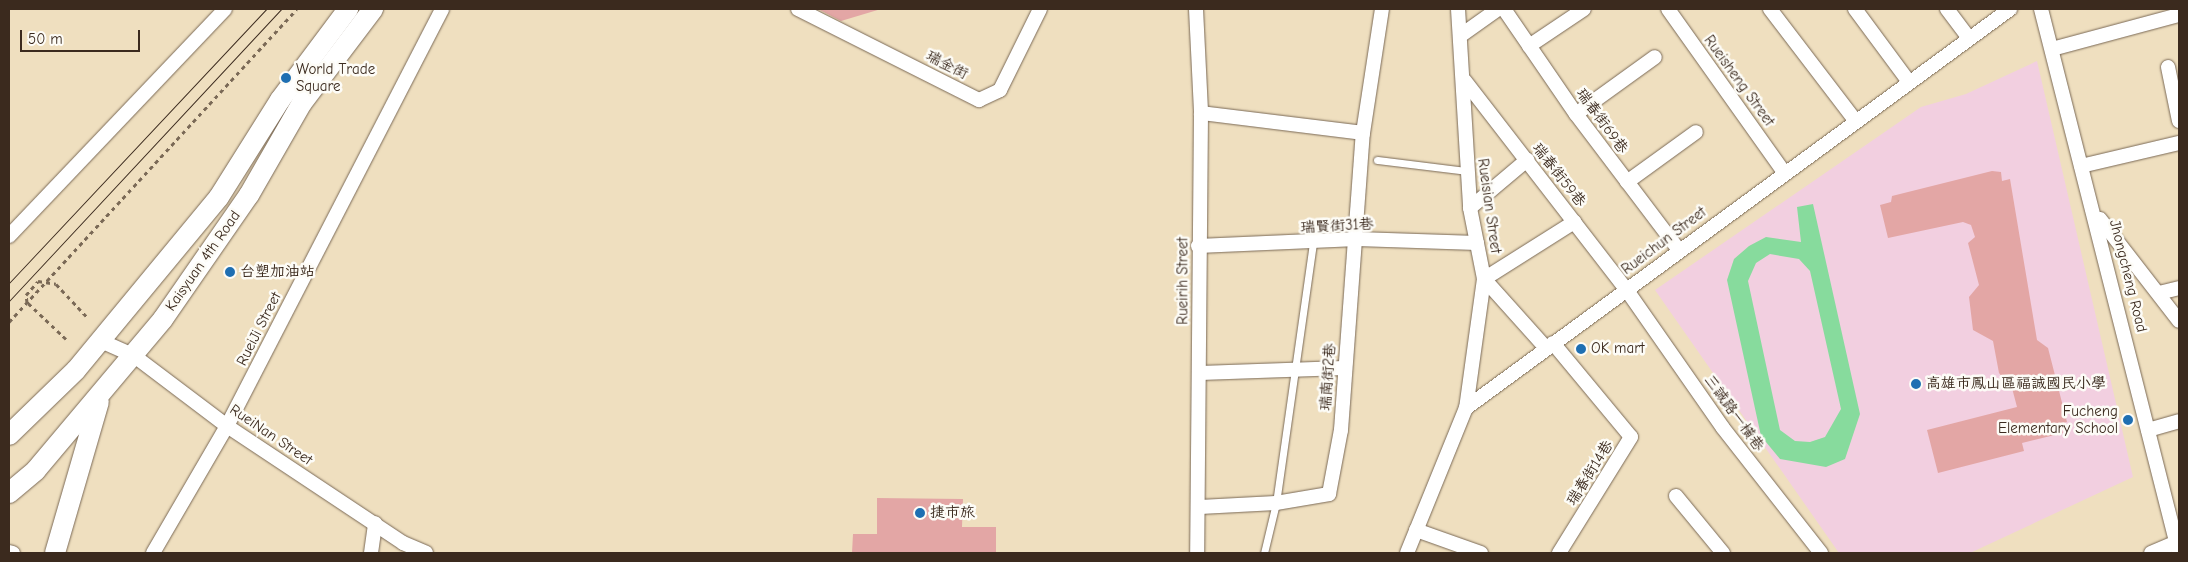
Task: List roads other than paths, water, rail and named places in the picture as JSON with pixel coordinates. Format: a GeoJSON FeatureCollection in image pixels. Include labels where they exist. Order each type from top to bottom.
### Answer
{"type":"FeatureCollection","features":[{"type":"Feature","properties":{"kind":"street"},"geometry":{"type":"LineString","coordinates":[[9,236],[225,9]]}},
{"type":"Feature","properties":{"kind":"street","name":"Kaisyuan 4th Road"},"geometry":{"type":"LineString","coordinates":[[9,435],[101,341],[219,197],[280,100],[348,9]]}},
{"type":"Feature","properties":{"kind":"street","name":"Kaisyuan 4th Road"},"geometry":{"type":"LineString","coordinates":[[9,494],[36,470],[133,355],[210,252],[249,195],[302,103],[373,9]]}},
{"type":"Feature","properties":{"kind":"street","name":"RueiJi Street"},"geometry":{"type":"LineString","coordinates":[[153,553],[227,426],[442,9]]}},
{"type":"Feature","properties":{"kind":"street","name":"瑞金街"},"geometry":{"type":"LineString","coordinates":[[798,9],[979,100],[1000,90],[1040,9]]}},
{"type":"Feature","properties":{"kind":"street","name":"Rueirih Street"},"geometry":{"type":"LineString","coordinates":[[1196,9],[1201,113],[1198,246],[1200,507],[1197,553]]}},
{"type":"Feature","properties":{"kind":"street","name":"瑞南街2巷"},"geometry":{"type":"LineString","coordinates":[[1200,507],[1276,503],[1329,494],[1341,430],[1344,368],[1357,239],[1362,133],[1382,9]]}},
{"type":"Feature","properties":{"kind":"street","name":"Rueisian Street"},"geometry":{"type":"LineString","coordinates":[[1458,9],[1465,81],[1466,171],[1470,208],[1484,279],[1466,408]]}},
{"type":"Feature","properties":{"kind":"street"},"geometry":{"type":"LineString","coordinates":[[1460,36],[1498,9]]}},
{"type":"Feature","properties":{"kind":"street","name":"瑞春街69巷"},"geometry":{"type":"LineString","coordinates":[[1504,9],[1576,114],[1679,250]]}},
{"type":"Feature","properties":{"kind":"street"},"geometry":{"type":"LineString","coordinates":[[1529,46],[1584,9]]}},
{"type":"Feature","properties":{"kind":"street","name":"Rueisheng Street"},"geometry":{"type":"LineString","coordinates":[[1668,9],[1784,172]]}},
{"type":"Feature","properties":{"kind":"street"},"geometry":{"type":"LineString","coordinates":[[1770,9],[1855,120]]}},
{"type":"Feature","properties":{"kind":"street"},"geometry":{"type":"LineString","coordinates":[[1855,9],[1909,82]]}},
{"type":"Feature","properties":{"kind":"street"},"geometry":{"type":"LineString","coordinates":[[1947,9],[1969,38]]}},
{"type":"Feature","properties":{"kind":"street","name":"Rueichun Street"},"geometry":{"type":"LineString","coordinates":[[1466,408],[1784,172],[2010,9]]}},
{"type":"Feature","properties":{"kind":"street","name":"Jhongcheng Road"},"geometry":{"type":"LineString","coordinates":[[2041,9],[2081,166],[2096,214],[2177,550]]}},
{"type":"Feature","properties":{"kind":"street"},"geometry":{"type":"LineString","coordinates":[[2052,49],[2179,15]]}},
{"type":"Feature","properties":{"kind":"street"},"geometry":{"type":"LineString","coordinates":[[1576,114],[1655,57]]}},
{"type":"Feature","properties":{"kind":"street"},"geometry":{"type":"LineString","coordinates":[[2168,67],[2179,121]]}},
{"type":"Feature","properties":{"kind":"street","name":"瑞春街59巷"},"geometry":{"type":"LineString","coordinates":[[1465,81],[1626,289]]}},
{"type":"Feature","properties":{"kind":"street"},"geometry":{"type":"LineString","coordinates":[[1201,113],[1362,133]]}},
{"type":"Feature","properties":{"kind":"street"},"geometry":{"type":"LineString","coordinates":[[1627,182],[1696,132]]}},
{"type":"Feature","properties":{"kind":"street"},"geometry":{"type":"LineString","coordinates":[[2081,166],[2179,143]]}},
{"type":"Feature","properties":{"kind":"street"},"geometry":{"type":"LineString","coordinates":[[1470,208],[1527,160]]}},
{"type":"Feature","properties":{"kind":"street"},"geometry":{"type":"LineString","coordinates":[[2096,214],[2179,321]]}},
{"type":"Feature","properties":{"kind":"street"},"geometry":{"type":"LineString","coordinates":[[1550,345],[1484,279],[1574,222]]}},
{"type":"Feature","properties":{"kind":"street","name":"瑞賢街31巷"},"geometry":{"type":"LineString","coordinates":[[1198,246],[1314,244],[1357,239],[1477,243]]}},
{"type":"Feature","properties":{"kind":"street"},"geometry":{"type":"LineString","coordinates":[[2158,293],[2179,288]]}},
{"type":"Feature","properties":{"kind":"street","name":"三誠路一橫巷"},"geometry":{"type":"LineString","coordinates":[[1626,289],[1723,428],[1821,553]]}},
{"type":"Feature","properties":{"kind":"street","name":"RueiNan Street"},"geometry":{"type":"LineString","coordinates":[[101,341],[133,355],[227,426],[376,523],[426,553]]}},
{"type":"Feature","properties":{"kind":"street","name":"瑞春街14巷"},"geometry":{"type":"LineString","coordinates":[[1550,345],[1631,437],[1560,553]]}},
{"type":"Feature","properties":{"kind":"street"},"geometry":{"type":"LineString","coordinates":[[1200,373],[1344,368]]}},
{"type":"Feature","properties":{"kind":"street"},"geometry":{"type":"LineString","coordinates":[[55,553],[102,393]]}},
{"type":"Feature","properties":{"kind":"street"},"geometry":{"type":"LineString","coordinates":[[1407,553],[1466,408]]}},
{"type":"Feature","properties":{"kind":"street"},"geometry":{"type":"LineString","coordinates":[[2148,430],[2179,421]]}},
{"type":"Feature","properties":{"kind":"street"},"geometry":{"type":"LineString","coordinates":[[1676,496],[1723,553]]}},
{"type":"Feature","properties":{"kind":"street"},"geometry":{"type":"LineString","coordinates":[[371,553],[376,523]]}},
{"type":"Feature","properties":{"kind":"street"},"geometry":{"type":"LineString","coordinates":[[1416,530],[1481,553]]}},
{"type":"Feature","properties":{"kind":"street"},"geometry":{"type":"LineString","coordinates":[[2151,553],[2177,550]]}},
{"type":"Feature","properties":{"kind":"street"},"geometry":{"type":"LineString","coordinates":[[9,552],[13,553]]}},
{"type":"Feature","properties":{"kind":"lane"},"geometry":{"type":"LineString","coordinates":[[1377,160],[1466,171]]}},
{"type":"Feature","properties":{"kind":"lane"},"geometry":{"type":"LineString","coordinates":[[1264,553],[1276,503],[1314,244]]}},
{"type":"Feature","properties":{"kind":"tram line"},"geometry":{"type":"LineString","coordinates":[[9,283],[266,9]]}},
{"type":"Feature","properties":{"kind":"tram line"},"geometry":{"type":"LineString","coordinates":[[9,301],[281,9]]}},
{"type":"Feature","properties":{"kind":"place","name":"World Trade Square"},"geometry":{"type":"Point","coordinates":[286,78]}},
{"type":"Feature","properties":{"kind":"place","name":"台塑加油站"},"geometry":{"type":"Point","coordinates":[230,272]}},
{"type":"Feature","properties":{"kind":"place","name":"OK mart"},"geometry":{"type":"Point","coordinates":[1581,349]}},
{"type":"Feature","properties":{"kind":"place","name":"高雄市鳳山區福誠國民小學"},"geometry":{"type":"Point","coordinates":[1916,384]}},
{"type":"Feature","properties":{"kind":"place","name":"Fucheng Elementary School"},"geometry":{"type":"Point","coordinates":[2128,420]}},
{"type":"Feature","properties":{"kind":"place","name":"捷市旅"},"geometry":{"type":"Point","coordinates":[920,513]}}]}
